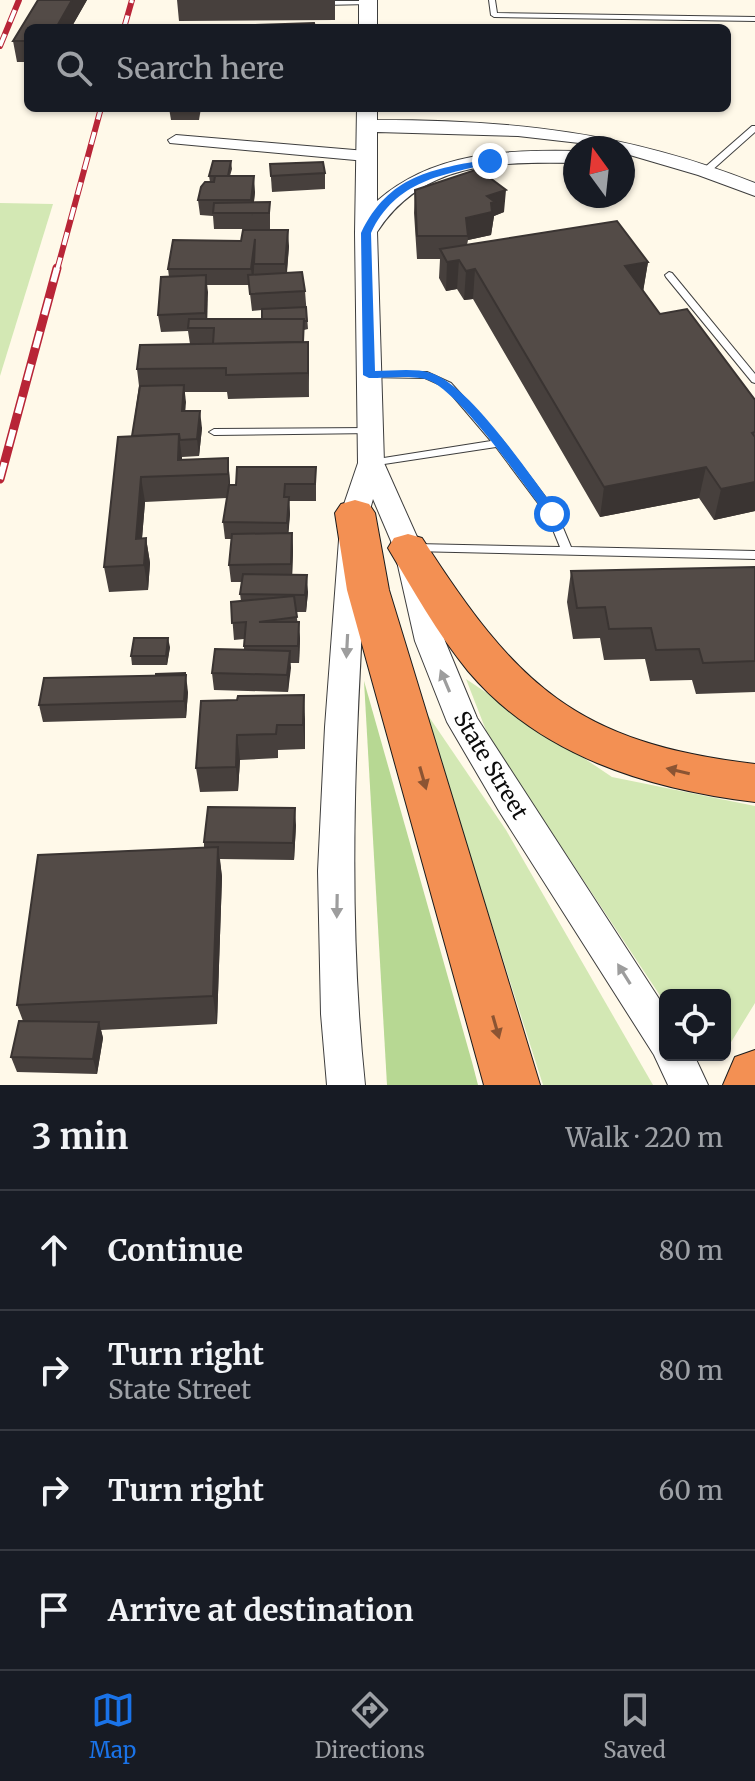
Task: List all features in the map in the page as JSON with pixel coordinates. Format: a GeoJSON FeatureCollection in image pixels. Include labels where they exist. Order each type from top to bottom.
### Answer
{"type":"FeatureCollection","features":[{"type":"Feature","properties":{"kind":"highway"},"geometry":{"type":"LineString","coordinates":[[355,513],[368,590],[512,1085]]}},
{"type":"Feature","properties":{"kind":"highway"},"geometry":{"type":"LineString","coordinates":[[408,548],[479,654],[530,704],[573,732],[652,765],[719,780],[755,783]]}},
{"type":"Feature","properties":{"kind":"highway"},"geometry":{"type":"LineString","coordinates":[[751,1085],[755,1076]]}},
{"type":"Feature","properties":{"kind":"street"},"geometry":{"type":"LineString","coordinates":[[368,1],[368,24]]}},
{"type":"Feature","properties":{"kind":"street"},"geometry":{"type":"LineString","coordinates":[[421,112],[445,119],[607,141],[707,170],[755,190]]}},
{"type":"Feature","properties":{"kind":"street"},"geometry":{"type":"LineString","coordinates":[[366,117],[516,129],[530,140],[527,149],[490,161],[438,171],[408,183],[384,203],[366,233]]}},
{"type":"Feature","properties":{"kind":"street","name":"State Street"},"geometry":{"type":"LineString","coordinates":[[346,1085],[337,974],[337,855],[355,513],[371,463],[366,117]]}},
{"type":"Feature","properties":{"kind":"street"},"geometry":{"type":"LineString","coordinates":[[176,140],[366,156]]}},
{"type":"Feature","properties":{"kind":"street"},"geometry":{"type":"LineString","coordinates":[[490,161],[563,158]]}},
{"type":"Feature","properties":{"kind":"street"},"geometry":{"type":"LineString","coordinates":[[635,161],[707,170]]}},
{"type":"Feature","properties":{"kind":"street","name":"State Street"},"geometry":{"type":"LineString","coordinates":[[371,463],[408,548],[430,641],[463,722],[498,782],[659,1032]]}},
{"type":"Feature","properties":{"kind":"street"},"geometry":{"type":"LineString","coordinates":[[676,1061],[689,1085]]}},
{"type":"Feature","properties":{"kind":"lane"},"geometry":{"type":"LineString","coordinates":[[492,0],[494,15],[755,19]]}},
{"type":"Feature","properties":{"kind":"lane"},"geometry":{"type":"LineString","coordinates":[[311,3],[368,1]]}},
{"type":"Feature","properties":{"kind":"lane"},"geometry":{"type":"LineString","coordinates":[[707,170],[755,128]]}},
{"type":"Feature","properties":{"kind":"lane"},"geometry":{"type":"LineString","coordinates":[[669,275],[755,380]]}},
{"type":"Feature","properties":{"kind":"lane"},"geometry":{"type":"LineString","coordinates":[[369,375],[427,375],[448,385],[499,443],[552,514],[567,551]]}},
{"type":"Feature","properties":{"kind":"lane"},"geometry":{"type":"LineString","coordinates":[[214,432],[371,431]]}},
{"type":"Feature","properties":{"kind":"lane"},"geometry":{"type":"LineString","coordinates":[[371,463],[499,443]]}},
{"type":"Feature","properties":{"kind":"lane"},"geometry":{"type":"LineString","coordinates":[[408,548],[755,555]]}},
{"type":"Feature","properties":{"kind":"green space"},"geometry":{"type":"Polygon","coordinates":[[[0,203],[53,204],[0,376],[0,203]]]}},
{"type":"Feature","properties":{"kind":"green space"},"geometry":{"type":"Polygon","coordinates":[[[466,679],[612,777],[755,806],[755,1003],[731,1042],[731,989],[659,989],[659,994],[489,738],[466,679]]]}},
{"type":"Feature","properties":{"kind":"green space"},"geometry":{"type":"Polygon","coordinates":[[[364,681],[472,1062],[478,1085],[387,1085],[364,681]]]}},
{"type":"Feature","properties":{"kind":"green space"},"geometry":{"type":"Polygon","coordinates":[[[423,708],[506,830],[653,1085],[543,1085],[423,708]]]}},
{"type":"Feature","properties":{"kind":"building"},"geometry":{"type":"Polygon","coordinates":[[[38,0],[72,0],[58,24],[24,24],[24,41],[13,41],[38,0]]]}},
{"type":"Feature","properties":{"kind":"building"},"geometry":{"type":"Polygon","coordinates":[[[213,161],[231,161],[228,176],[209,176],[213,161]]]}},
{"type":"Feature","properties":{"kind":"building"},"geometry":{"type":"Polygon","coordinates":[[[323,162],[325,173],[271,176],[270,164],[323,162]]]}},
{"type":"Feature","properties":{"kind":"building"},"geometry":{"type":"Polygon","coordinates":[[[478,169],[506,190],[487,196],[495,202],[491,203],[492,212],[466,218],[468,236],[417,236],[415,190],[478,169]]]}},
{"type":"Feature","properties":{"kind":"building"},"geometry":{"type":"Polygon","coordinates":[[[215,176],[254,176],[251,200],[198,200],[201,187],[205,182],[214,182],[215,176]]]}},
{"type":"Feature","properties":{"kind":"building"},"geometry":{"type":"Polygon","coordinates":[[[270,202],[269,213],[213,213],[214,203],[270,202]]]}},
{"type":"Feature","properties":{"kind":"building"},"geometry":{"type":"Polygon","coordinates":[[[617,221],[648,262],[625,266],[660,314],[687,309],[755,400],[755,432],[752,433],[755,437],[755,482],[721,489],[706,467],[604,487],[475,269],[466,271],[459,260],[447,262],[440,249],[617,221]]]}},
{"type":"Feature","properties":{"kind":"building"},"geometry":{"type":"Polygon","coordinates":[[[243,230],[288,230],[285,264],[254,264],[255,239],[251,269],[168,269],[173,240],[241,241],[243,230]]]}},
{"type":"Feature","properties":{"kind":"building"},"geometry":{"type":"Polygon","coordinates":[[[302,272],[305,291],[250,294],[248,275],[302,272]]]}},
{"type":"Feature","properties":{"kind":"building"},"geometry":{"type":"Polygon","coordinates":[[[206,275],[205,313],[158,315],[161,277],[206,275]]]}},
{"type":"Feature","properties":{"kind":"building"},"geometry":{"type":"Polygon","coordinates":[[[306,307],[307,321],[262,319],[262,309],[306,307]]]}},
{"type":"Feature","properties":{"kind":"building"},"geometry":{"type":"Polygon","coordinates":[[[189,319],[304,319],[303,342],[213,344],[214,328],[188,328],[189,319]]]}},
{"type":"Feature","properties":{"kind":"building"},"geometry":{"type":"Polygon","coordinates":[[[308,342],[308,373],[226,375],[226,368],[137,369],[140,345],[308,342]]]}},
{"type":"Feature","properties":{"kind":"building"},"geometry":{"type":"Polygon","coordinates":[[[184,385],[182,411],[200,411],[197,439],[180,440],[179,434],[132,436],[140,386],[184,385]]]}},
{"type":"Feature","properties":{"kind":"building"},"geometry":{"type":"Polygon","coordinates":[[[179,434],[178,460],[228,458],[228,474],[141,477],[136,539],[146,538],[144,565],[104,567],[118,437],[179,434]]]}},
{"type":"Feature","properties":{"kind":"building"},"geometry":{"type":"Polygon","coordinates":[[[237,467],[316,467],[315,484],[285,484],[284,497],[289,497],[287,523],[223,522],[229,485],[236,485],[237,467]]]}},
{"type":"Feature","properties":{"kind":"building"},"geometry":{"type":"Polygon","coordinates":[[[292,533],[291,564],[229,565],[232,534],[292,533]]]}},
{"type":"Feature","properties":{"kind":"building"},"geometry":{"type":"Polygon","coordinates":[[[755,567],[755,661],[703,663],[699,649],[656,650],[651,628],[609,629],[605,607],[577,608],[571,571],[755,567]]]}},
{"type":"Feature","properties":{"kind":"building"},"geometry":{"type":"Polygon","coordinates":[[[243,574],[307,575],[305,595],[240,594],[243,574]]]}},
{"type":"Feature","properties":{"kind":"building"},"geometry":{"type":"Polygon","coordinates":[[[294,596],[297,617],[259,622],[299,622],[298,646],[244,646],[246,622],[232,623],[231,602],[294,596]]]}},
{"type":"Feature","properties":{"kind":"building"},"geometry":{"type":"Polygon","coordinates":[[[134,638],[168,638],[166,656],[131,656],[134,638]]]}},
{"type":"Feature","properties":{"kind":"building"},"geometry":{"type":"Polygon","coordinates":[[[215,649],[290,651],[287,675],[212,673],[215,649]]]}},
{"type":"Feature","properties":{"kind":"building"},"geometry":{"type":"Polygon","coordinates":[[[156,674],[185,675],[156,675],[156,674]]]}},
{"type":"Feature","properties":{"kind":"building"},"geometry":{"type":"Polygon","coordinates":[[[186,675],[184,701],[39,705],[44,678],[186,675]]]}},
{"type":"Feature","properties":{"kind":"building"},"geometry":{"type":"Polygon","coordinates":[[[304,695],[303,725],[277,725],[276,734],[237,735],[236,767],[196,768],[201,701],[237,700],[238,696],[304,695]]]}},
{"type":"Feature","properties":{"kind":"building"},"geometry":{"type":"Polygon","coordinates":[[[208,807],[295,808],[293,843],[204,842],[208,807]]]}},
{"type":"Feature","properties":{"kind":"building"},"geometry":{"type":"Polygon","coordinates":[[[218,847],[213,996],[17,1005],[38,855],[218,847]]]}},
{"type":"Feature","properties":{"kind":"building"},"geometry":{"type":"Polygon","coordinates":[[[19,1021],[99,1022],[93,1059],[11,1057],[19,1021]]]}},
{"type":"Feature","properties":{"kind":"railway"},"geometry":{"type":"LineString","coordinates":[[0,46],[19,0]]}},
{"type":"Feature","properties":{"kind":"railway"},"geometry":{"type":"LineString","coordinates":[[125,24],[132,0]]}},
{"type":"Feature","properties":{"kind":"railway"},"geometry":{"type":"LineString","coordinates":[[57,270],[100,112]]}},
{"type":"Feature","properties":{"kind":"railway"},"geometry":{"type":"LineString","coordinates":[[0,479],[57,268]]}},
{"type":"Feature","properties":{"kind":"route"},"geometry":{"type":"LineString","coordinates":[[490,161],[438,171],[408,183],[384,203],[371,221],[366,233],[369,375],[427,375],[448,385],[499,443],[552,514]]}}]}
